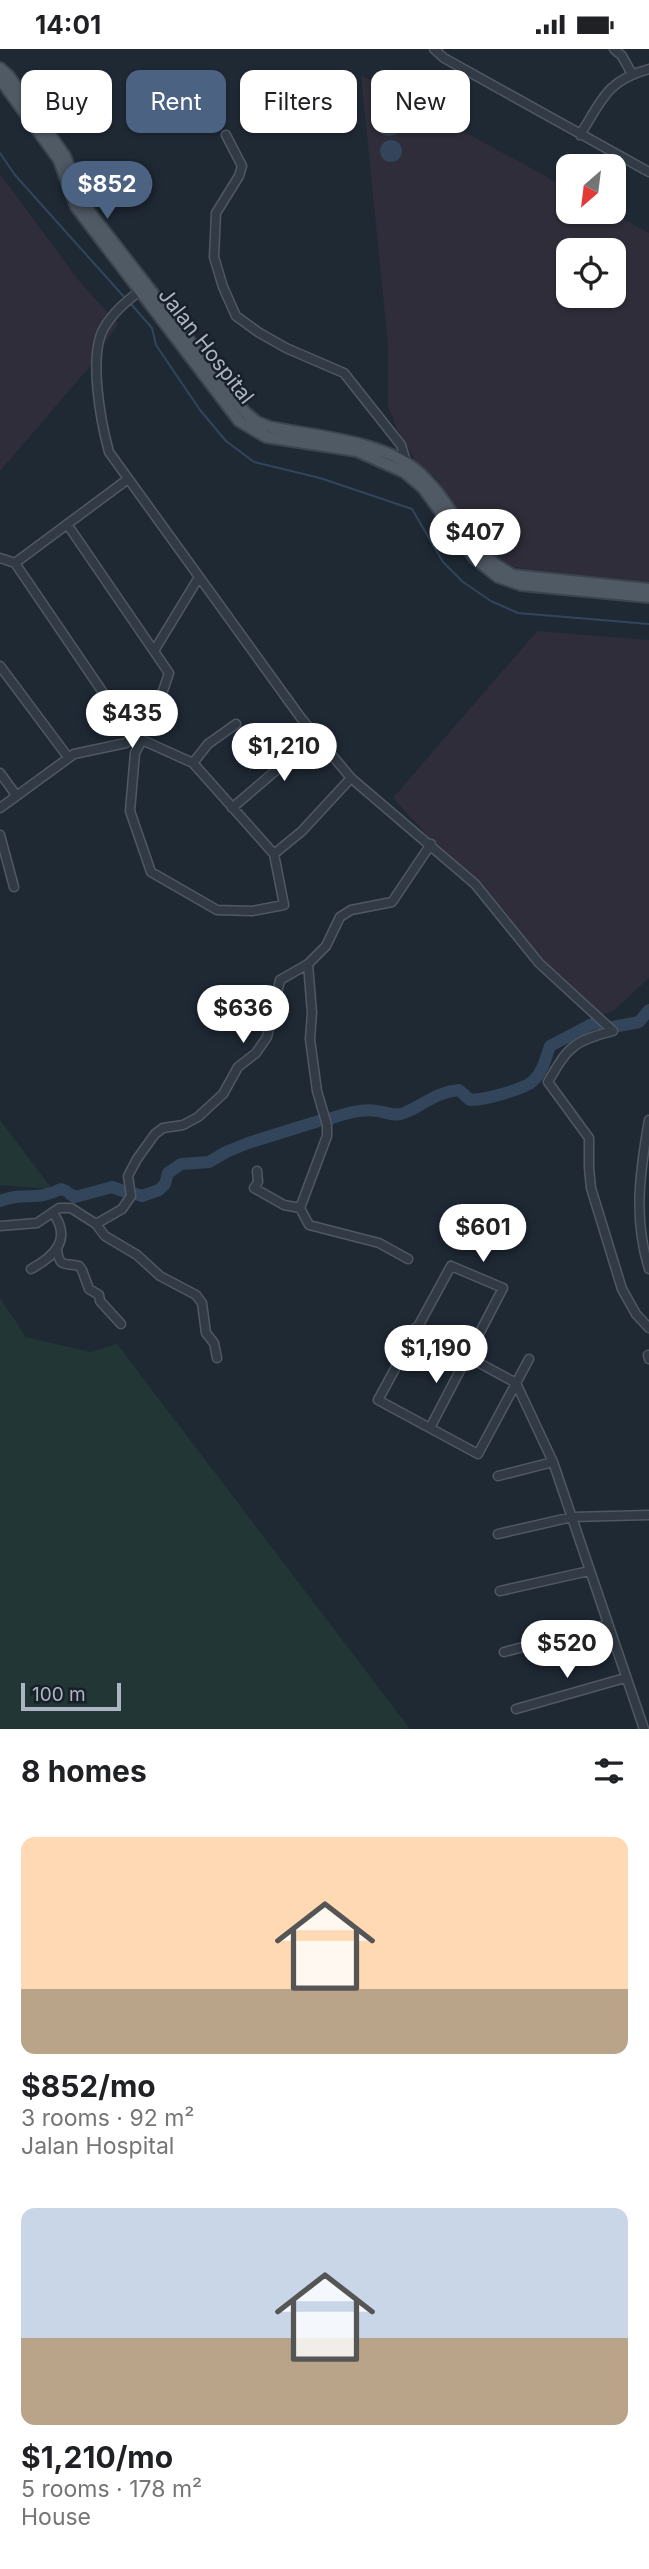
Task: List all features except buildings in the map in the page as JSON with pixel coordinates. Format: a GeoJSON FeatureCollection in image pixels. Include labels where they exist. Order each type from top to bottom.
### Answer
{"type":"FeatureCollection","features":[{"type":"Feature","properties":{"kind":"main road","name":"Jalan Hospital"},"geometry":{"type":"LineString","coordinates":[[0,68],[9,76],[62,158],[83,203],[140,290],[239,421],[266,437],[357,451],[414,469],[436,492],[474,547],[496,566],[513,575],[649,589]]}},
{"type":"Feature","properties":{"kind":"main road","name":"Jalan Hospital"},"geometry":{"type":"LineString","coordinates":[[0,79],[62,158]]}},
{"type":"Feature","properties":{"kind":"main road","name":"Jalan Hospital"},"geometry":{"type":"LineString","coordinates":[[405,468],[423,488],[474,558],[498,577],[521,585],[649,597]]}},
{"type":"Feature","properties":{"kind":"street"},"geometry":{"type":"LineString","coordinates":[[434,49],[444,58],[649,173]]}},
{"type":"Feature","properties":{"kind":"street"},"geometry":{"type":"LineString","coordinates":[[614,49],[622,56],[632,74]]}},
{"type":"Feature","properties":{"kind":"street"},"geometry":{"type":"LineString","coordinates":[[580,135],[613,85],[632,74],[649,69]]}},
{"type":"Feature","properties":{"kind":"street"},"geometry":{"type":"LineString","coordinates":[[226,135],[242,166],[239,176],[216,213],[214,257],[236,316],[286,348],[344,373],[401,445],[405,468]]}},
{"type":"Feature","properties":{"kind":"street"},"geometry":{"type":"LineString","coordinates":[[140,290],[120,306],[104,328],[100,339],[97,390],[101,423],[109,452],[316,736],[351,778],[475,884],[539,963],[613,1031],[585,1038],[565,1053],[548,1082],[589,1138],[592,1188],[622,1289],[636,1314],[649,1328]]}},
{"type":"Feature","properties":{"kind":"street"},"geometry":{"type":"LineString","coordinates":[[15,563],[128,479]]}},
{"type":"Feature","properties":{"kind":"street"},"geometry":{"type":"LineString","coordinates":[[0,808],[74,754],[126,744],[163,691],[169,673],[66,524]]}},
{"type":"Feature","properties":{"kind":"street"},"geometry":{"type":"LineString","coordinates":[[0,558],[15,563],[123,722],[142,740],[193,764],[274,854],[284,905],[252,911],[217,910],[151,871],[130,811],[135,753],[142,740]]}},
{"type":"Feature","properties":{"kind":"street"},"geometry":{"type":"LineString","coordinates":[[154,651],[199,577]]}},
{"type":"Feature","properties":{"kind":"street"},"geometry":{"type":"LineString","coordinates":[[0,666],[68,758]]}},
{"type":"Feature","properties":{"kind":"street"},"geometry":{"type":"LineString","coordinates":[[193,764],[208,744],[236,724]]}},
{"type":"Feature","properties":{"kind":"street"},"geometry":{"type":"LineString","coordinates":[[232,808],[316,736]]}},
{"type":"Feature","properties":{"kind":"street"},"geometry":{"type":"LineString","coordinates":[[0,773],[16,795]]}},
{"type":"Feature","properties":{"kind":"street"},"geometry":{"type":"LineString","coordinates":[[274,854],[302,831],[351,778]]}},
{"type":"Feature","properties":{"kind":"street"},"geometry":{"type":"LineString","coordinates":[[0,835],[13,887]]}},
{"type":"Feature","properties":{"kind":"street"},"geometry":{"type":"LineString","coordinates":[[96,1224],[122,1209],[131,1196],[128,1176],[155,1133],[163,1128],[183,1125],[198,1117],[223,1094],[238,1067],[256,1053],[267,1037],[280,980],[308,964],[326,946],[340,917],[351,910],[392,902],[431,844]]}},
{"type":"Feature","properties":{"kind":"street"},"geometry":{"type":"LineString","coordinates":[[308,964],[312,1013],[310,1039],[327,1136],[300,1208],[309,1225],[379,1243],[408,1259]]}},
{"type":"Feature","properties":{"kind":"street"},"geometry":{"type":"LineString","coordinates":[[649,1120],[638,1195],[642,1241],[649,1269]]}},
{"type":"Feature","properties":{"kind":"street"},"geometry":{"type":"LineString","coordinates":[[257,1171],[258,1181],[254,1188],[284,1205],[300,1208]]}},
{"type":"Feature","properties":{"kind":"street"},"geometry":{"type":"LineString","coordinates":[[0,1226],[37,1223],[59,1209],[71,1208],[96,1224],[105,1236],[137,1255],[160,1276],[196,1294],[202,1303],[206,1333],[214,1343],[217,1358]]}},
{"type":"Feature","properties":{"kind":"street"},"geometry":{"type":"LineString","coordinates":[[32,1269],[51,1259],[62,1237],[58,1220],[53,1213]]}},
{"type":"Feature","properties":{"kind":"street"},"geometry":{"type":"LineString","coordinates":[[57,1250],[58,1260],[62,1263],[79,1266],[89,1289],[99,1295],[100,1301],[121,1324]]}},
{"type":"Feature","properties":{"kind":"street"},"geometry":{"type":"LineString","coordinates":[[430,1428],[503,1288],[451,1266],[378,1400],[478,1454],[529,1359]]}},
{"type":"Feature","properties":{"kind":"street"},"geometry":{"type":"LineString","coordinates":[[415,1328],[516,1383],[552,1462],[644,1729]]}},
{"type":"Feature","properties":{"kind":"street"},"geometry":{"type":"LineString","coordinates":[[498,1476],[552,1462]]}},
{"type":"Feature","properties":{"kind":"street"},"geometry":{"type":"LineString","coordinates":[[498,1534],[572,1517],[649,1515]]}},
{"type":"Feature","properties":{"kind":"street"},"geometry":{"type":"LineString","coordinates":[[500,1591],[589,1571]]}},
{"type":"Feature","properties":{"kind":"street"},"geometry":{"type":"LineString","coordinates":[[503,1652],[606,1625]]}},
{"type":"Feature","properties":{"kind":"street"},"geometry":{"type":"LineString","coordinates":[[516,1709],[625,1678]]}},
{"type":"Feature","properties":{"kind":"shaded area"},"geometry":{"type":"Polygon","coordinates":[[[361,75],[371,80],[371,133],[467,133],[556,182],[556,224],[626,224],[626,221],[649,233],[649,582],[507,566],[485,550],[434,476],[420,469],[388,407],[388,345],[361,75]]]}},
{"type":"Feature","properties":{"kind":"shaded area"},"geometry":{"type":"Polygon","coordinates":[[[0,174],[80,282],[118,324],[91,365],[0,471],[0,174]]]}},
{"type":"Feature","properties":{"kind":"shaded area"},"geometry":{"type":"Polygon","coordinates":[[[537,631],[649,640],[649,978],[613,1011],[599,1016],[570,990],[393,798],[537,631]]]}},
{"type":"Feature","properties":{"kind":"green space"},"geometry":{"type":"Polygon","coordinates":[[[0,1120],[52,1189],[0,1185],[0,1120]]]}},
{"type":"Feature","properties":{"kind":"green space"},"geometry":{"type":"Polygon","coordinates":[[[0,1298],[26,1337],[90,1352],[117,1344],[410,1729],[0,1729],[0,1298]]]}},
{"type":"Feature","properties":{"kind":"water"},"geometry":{"type":"Polygon","coordinates":[[[391,140],[401,147],[402,151],[395,161],[391,162],[381,155],[380,151],[387,141],[391,140]]]}},
{"type":"Feature","properties":{"kind":"waterway"},"geometry":{"type":"LineString","coordinates":[[0,153],[15,175],[125,298]]}},
{"type":"Feature","properties":{"kind":"waterway"},"geometry":{"type":"LineString","coordinates":[[131,304],[152,328],[156,345],[200,410],[226,441],[254,462],[320,478],[412,509],[443,562],[463,582],[491,601],[518,613],[649,624]]}},
{"type":"Feature","properties":{"kind":"waterway"},"geometry":{"type":"LineString","coordinates":[[613,1027],[639,1022],[649,1010]]}},
{"type":"Feature","properties":{"kind":"waterway"},"geometry":{"type":"LineString","coordinates":[[329,1119],[365,1110],[400,1114],[451,1091],[459,1090],[470,1100],[512,1091],[533,1081],[544,1064],[550,1046],[590,1025],[602,1025]]}},
{"type":"Feature","properties":{"kind":"waterway"},"geometry":{"type":"LineString","coordinates":[[136,1194],[142,1196],[159,1190],[165,1184],[168,1173],[181,1164],[209,1162],[248,1143],[322,1120]]}},
{"type":"Feature","properties":{"kind":"waterway"},"geometry":{"type":"LineString","coordinates":[[70,1194],[75,1197],[112,1187],[126,1192]]}},
{"type":"Feature","properties":{"kind":"waterway"},"geometry":{"type":"LineString","coordinates":[[0,1201],[44,1195],[61,1189],[66,1191]]}}]}
